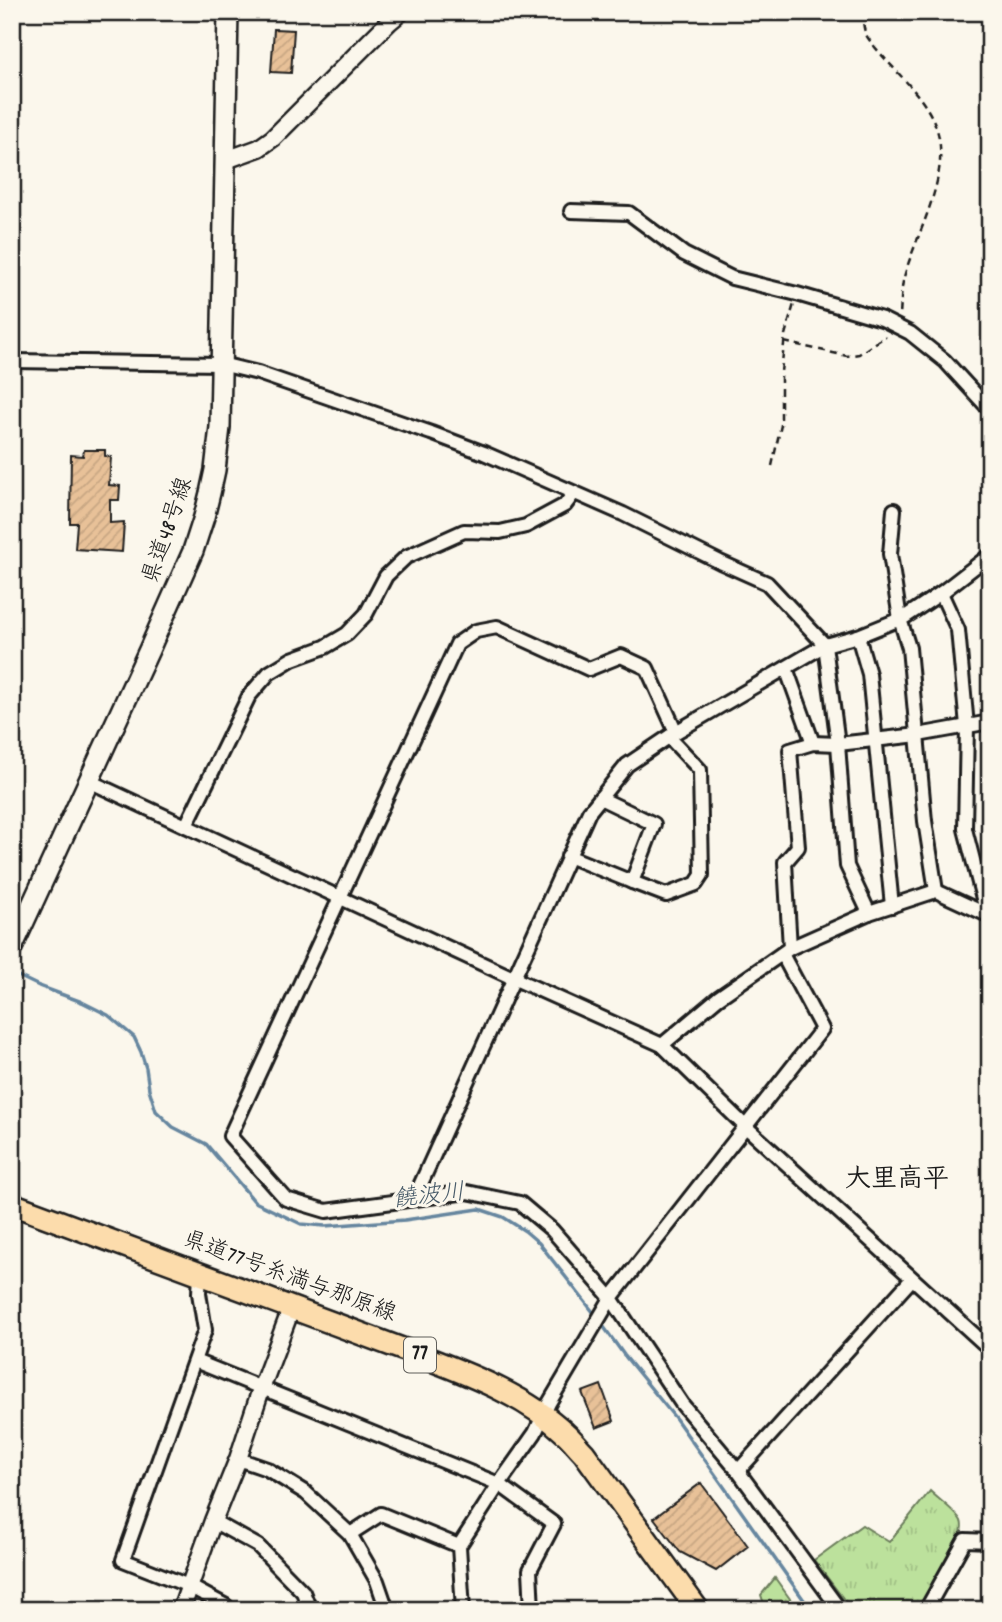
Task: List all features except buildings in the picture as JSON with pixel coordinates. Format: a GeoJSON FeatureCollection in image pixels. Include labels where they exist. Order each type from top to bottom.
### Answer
{"type":"FeatureCollection","features":[{"type":"Feature","properties":{"kind":"main road","name":"県道48号線"},"geometry":{"type":"LineString","coordinates":[[12,948],[180,583],[204,517],[215,470],[221,364],[228,12]]}},
{"type":"Feature","properties":{"kind":"main road","name":"県道77号糸満与那原線"},"geometry":{"type":"LineString","coordinates":[[12,1204],[458,1370],[512,1396],[565,1433],[584,1453],[698,1610]]}},
{"type":"Feature","properties":{"kind":"street"},"geometry":{"type":"LineString","coordinates":[[226,160],[259,148],[273,138],[401,12]]}},
{"type":"Feature","properties":{"kind":"street"},"geometry":{"type":"LineString","coordinates":[[571,211],[629,213],[684,254],[732,278],[882,319],[910,333],[945,361],[990,410]]}},
{"type":"Feature","properties":{"kind":"street"},"geometry":{"type":"LineString","coordinates":[[12,361],[221,364],[258,373],[484,453],[623,514],[767,583],[825,645],[838,744],[847,866],[869,913]]}},
{"type":"Feature","properties":{"kind":"street"},"geometry":{"type":"LineString","coordinates":[[186,826],[249,696],[269,673],[292,659],[325,647],[347,634],[366,614],[386,576],[406,557],[464,531],[500,532],[526,526],[565,505],[574,493]]}},
{"type":"Feature","properties":{"kind":"street"},"geometry":{"type":"LineString","coordinates":[[894,510],[890,554],[900,619],[909,648],[925,821],[936,891]]}},
{"type":"Feature","properties":{"kind":"street"},"geometry":{"type":"LineString","coordinates":[[414,1199],[589,812],[627,765],[825,645],[858,636],[900,619],[941,593],[990,555]]}},
{"type":"Feature","properties":{"kind":"street"},"geometry":{"type":"LineString","coordinates":[[941,593],[958,629],[967,726],[965,829],[988,915]]}},
{"type":"Feature","properties":{"kind":"street"},"geometry":{"type":"LineString","coordinates":[[568,856],[666,895],[696,884],[702,874],[700,770],[673,735],[648,668],[621,656],[589,669],[497,627],[476,631],[457,644],[230,1136],[286,1199],[326,1210],[467,1192],[520,1203],[552,1230],[611,1298],[682,1404],[738,1471],[841,1610]]}},
{"type":"Feature","properties":{"kind":"street"},"geometry":{"type":"LineString","coordinates":[[858,636],[869,674],[892,906]]}},
{"type":"Feature","properties":{"kind":"street"},"geometry":{"type":"LineString","coordinates":[[786,668],[813,743]]}},
{"type":"Feature","properties":{"kind":"street"},"geometry":{"type":"LineString","coordinates":[[463,1610],[459,1546],[535,1433],[611,1298],[822,1030],[786,951],[785,862],[798,847],[790,750],[813,743],[838,744],[918,735],[990,722]]}},
{"type":"Feature","properties":{"kind":"street"},"geometry":{"type":"LineString","coordinates":[[89,781],[662,1045],[746,1127],[990,1349]]}},
{"type":"Feature","properties":{"kind":"street"},"geometry":{"type":"LineString","coordinates":[[600,798],[654,824],[632,882]]}},
{"type":"Feature","properties":{"kind":"street"},"geometry":{"type":"LineString","coordinates":[[662,1045],[719,998],[786,951],[869,913],[936,891],[988,915]]}},
{"type":"Feature","properties":{"kind":"street"},"geometry":{"type":"LineString","coordinates":[[200,1273],[199,1293],[205,1330],[123,1560],[189,1586],[226,1606],[228,1610]]}},
{"type":"Feature","properties":{"kind":"street"},"geometry":{"type":"LineString","coordinates":[[738,1471],[912,1279]]}},
{"type":"Feature","properties":{"kind":"street"},"geometry":{"type":"LineString","coordinates":[[181,1610],[291,1309]]}},
{"type":"Feature","properties":{"kind":"street"},"geometry":{"type":"LineString","coordinates":[[195,1361],[499,1484],[554,1524],[530,1570],[532,1610]]}},
{"type":"Feature","properties":{"kind":"street"},"geometry":{"type":"LineString","coordinates":[[238,1459],[267,1469],[306,1493],[350,1534],[377,1581],[387,1610]]}},
{"type":"Feature","properties":{"kind":"street"},"geometry":{"type":"LineString","coordinates":[[350,1534],[381,1514],[459,1546]]}},
{"type":"Feature","properties":{"kind":"street"},"geometry":{"type":"LineString","coordinates":[[213,1521],[258,1546],[303,1592],[310,1610]]}},
{"type":"Feature","properties":{"kind":"street"},"geometry":{"type":"LineString","coordinates":[[926,1610],[965,1540],[990,1541]]}},
{"type":"Feature","properties":{"kind":"path"},"geometry":{"type":"LineString","coordinates":[[784,342],[847,356],[859,354],[898,327],[904,279],[936,181],[941,157],[939,136],[932,116],[867,36],[863,12]]}},
{"type":"Feature","properties":{"kind":"path"},"geometry":{"type":"LineString","coordinates":[[772,466],[781,425],[784,342],[797,294]]}},
{"type":"Feature","properties":{"kind":"green space"},"geometry":{"type":"Polygon","coordinates":[[[930,1491],[959,1517],[962,1529],[941,1579],[923,1610],[852,1610],[814,1560],[862,1525],[889,1542],[930,1491]]]}},
{"type":"Feature","properties":{"kind":"green space"},"geometry":{"type":"Polygon","coordinates":[[[775,1578],[798,1610],[766,1610],[761,1595],[775,1578]]]}},
{"type":"Feature","properties":{"kind":"waterway","name":"饒波川"},"geometry":{"type":"LineString","coordinates":[[12,973],[108,1015],[134,1037],[146,1068],[156,1111],[173,1127],[206,1144],[255,1202],[301,1224],[325,1226],[405,1220],[479,1209],[503,1217],[539,1243],[597,1317]]}},
{"type":"Feature","properties":{"kind":"waterway","name":"饒波川"},"geometry":{"type":"LineString","coordinates":[[601,1323],[676,1419],[811,1610]]}},
{"type":"Feature","properties":{"kind":"district","name":"大里高平"},"geometry":{"type":"Point","coordinates":[897,1180]}}]}
